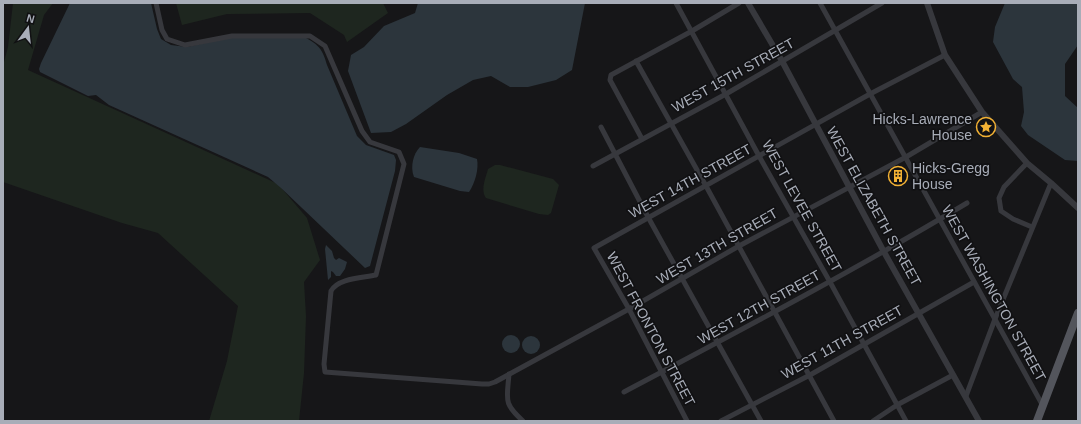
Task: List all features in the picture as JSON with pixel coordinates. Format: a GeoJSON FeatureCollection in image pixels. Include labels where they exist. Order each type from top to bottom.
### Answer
{"type":"FeatureCollection","features":[{"type":"Feature","properties":{"kind":"main road"},"geometry":{"type":"LineString","coordinates":[[1037,421],[1078,313]]}},
{"type":"Feature","properties":{"kind":"street","name":"WEST 13TH STREET"},"geometry":{"type":"LineString","coordinates":[[156,3],[162,30],[167,40],[185,45],[232,36],[310,36],[325,46],[362,131],[370,142],[399,152],[404,164],[376,276],[341,282],[334,286],[330,291],[324,364],[325,372],[489,384],[629,309],[792,217],[906,157],[982,112]]}},
{"type":"Feature","properties":{"kind":"street","name":"WEST LEVEE STREET"},"geometry":{"type":"LineString","coordinates":[[676,3],[792,217],[830,282],[906,421]]}},
{"type":"Feature","properties":{"kind":"street"},"geometry":{"type":"LineString","coordinates":[[642,139],[610,80],[611,75],[739,3]]}},
{"type":"Feature","properties":{"kind":"street","name":"WEST ELIZABETH STREET"},"geometry":{"type":"LineString","coordinates":[[748,3],[850,186],[884,252],[979,421]]}},
{"type":"Feature","properties":{"kind":"street","name":"WEST WASHINGTON STREET"},"geometry":{"type":"LineString","coordinates":[[820,3],[1043,406]]}},
{"type":"Feature","properties":{"kind":"street","name":"WEST 15TH STREET"},"geometry":{"type":"LineString","coordinates":[[593,166],[614,153],[726,94],[835,32],[882,3]]}},
{"type":"Feature","properties":{"kind":"street"},"geometry":{"type":"LineString","coordinates":[[927,3],[945,55],[982,112],[1027,162],[1078,208]]}},
{"type":"Feature","properties":{"kind":"street","name":"WEST 14TH STREET"},"geometry":{"type":"LineString","coordinates":[[594,248],[870,94],[945,55]]}},
{"type":"Feature","properties":{"kind":"street"},"geometry":{"type":"LineString","coordinates":[[636,61],[834,421]]}},
{"type":"Feature","properties":{"kind":"street"},"geometry":{"type":"LineString","coordinates":[[601,127],[717,344],[761,421]]}},
{"type":"Feature","properties":{"kind":"street"},"geometry":{"type":"LineString","coordinates":[[1027,162],[1004,187],[999,198],[1001,211],[1013,219],[1032,227]]}},
{"type":"Feature","properties":{"kind":"street"},"geometry":{"type":"LineString","coordinates":[[966,396],[995,319],[1051,183]]}},
{"type":"Feature","properties":{"kind":"street","name":"WEST 12TH STREET"},"geometry":{"type":"LineString","coordinates":[[624,392],[717,344],[830,282],[967,203]]}},
{"type":"Feature","properties":{"kind":"street","name":"WEST FRONTON STREET"},"geometry":{"type":"LineString","coordinates":[[594,248],[629,309],[687,421]]}},
{"type":"Feature","properties":{"kind":"street","name":"WEST 11TH STREET"},"geometry":{"type":"LineString","coordinates":[[721,421],[810,375],[974,282]]}},
{"type":"Feature","properties":{"kind":"street"},"geometry":{"type":"LineString","coordinates":[[509,374],[507,400],[512,411],[523,421]]}},
{"type":"Feature","properties":{"kind":"street"},"geometry":{"type":"LineString","coordinates":[[873,421],[897,405],[953,375]]}},
{"type":"Feature","properties":{"kind":"shaded area"},"geometry":{"type":"Polygon","coordinates":[[[13,3],[53,3],[44,15],[28,70],[278,184],[307,218],[320,260],[304,282],[306,316],[304,373],[299,421],[209,421],[227,361],[238,306],[158,233],[122,223],[3,182],[3,66],[8,47],[13,3]]]}},
{"type":"Feature","properties":{"kind":"shaded area"},"geometry":{"type":"Polygon","coordinates":[[[70,3],[151,3],[161,39],[171,45],[187,47],[232,37],[306,38],[320,48],[357,136],[366,145],[394,155],[396,160],[395,171],[370,266],[365,268],[268,177],[109,105],[96,95],[88,96],[40,72],[39,69],[41,63],[70,3]]]}},
{"type":"Feature","properties":{"kind":"shaded area"},"geometry":{"type":"Polygon","coordinates":[[[176,3],[383,3],[388,13],[347,42],[344,35],[310,13],[227,14],[182,25],[176,3]]]}},
{"type":"Feature","properties":{"kind":"shaded area"},"geometry":{"type":"Polygon","coordinates":[[[418,3],[585,3],[572,70],[556,80],[528,87],[510,87],[491,76],[473,80],[447,95],[406,124],[391,132],[371,133],[348,71],[351,55],[364,47],[384,26],[415,13],[418,3]]]}},
{"type":"Feature","properties":{"kind":"shaded area"},"geometry":{"type":"Polygon","coordinates":[[[1005,3],[1078,3],[1078,45],[1065,64],[1065,96],[1078,108],[1078,161],[1065,160],[1028,135],[1021,126],[1024,112],[1022,87],[1013,79],[993,42],[995,27],[1005,3]]]}},
{"type":"Feature","properties":{"kind":"shaded area"},"geometry":{"type":"Polygon","coordinates":[[[420,147],[459,153],[477,159],[476,176],[469,192],[460,191],[414,177],[412,169],[413,161],[420,147]]]}},
{"type":"Feature","properties":{"kind":"shaded area"},"geometry":{"type":"Polygon","coordinates":[[[495,165],[553,179],[559,185],[551,213],[548,215],[539,214],[486,198],[483,187],[488,169],[495,165]]]}},
{"type":"Feature","properties":{"kind":"shaded area"},"geometry":{"type":"Polygon","coordinates":[[[326,245],[332,251],[336,260],[339,258],[347,262],[345,269],[340,276],[336,276],[331,271],[331,277],[328,280],[325,249],[326,245]]]}},
{"type":"Feature","properties":{"kind":"shaded area"},"geometry":{"type":"Polygon","coordinates":[[[511,335],[517,338],[520,344],[517,350],[511,353],[505,350],[502,344],[505,338],[511,335]]]}},
{"type":"Feature","properties":{"kind":"shaded area"},"geometry":{"type":"Polygon","coordinates":[[[531,336],[537,339],[540,345],[537,351],[531,354],[525,351],[522,345],[525,339],[531,336]]]}},
{"type":"Feature","properties":{"kind":"place","name":"Hicks-Lawrence House"},"geometry":{"type":"Point","coordinates":[986,127]}},
{"type":"Feature","properties":{"kind":"place","name":"Hicks-Gregg House"},"geometry":{"type":"Point","coordinates":[898,176]}}]}
